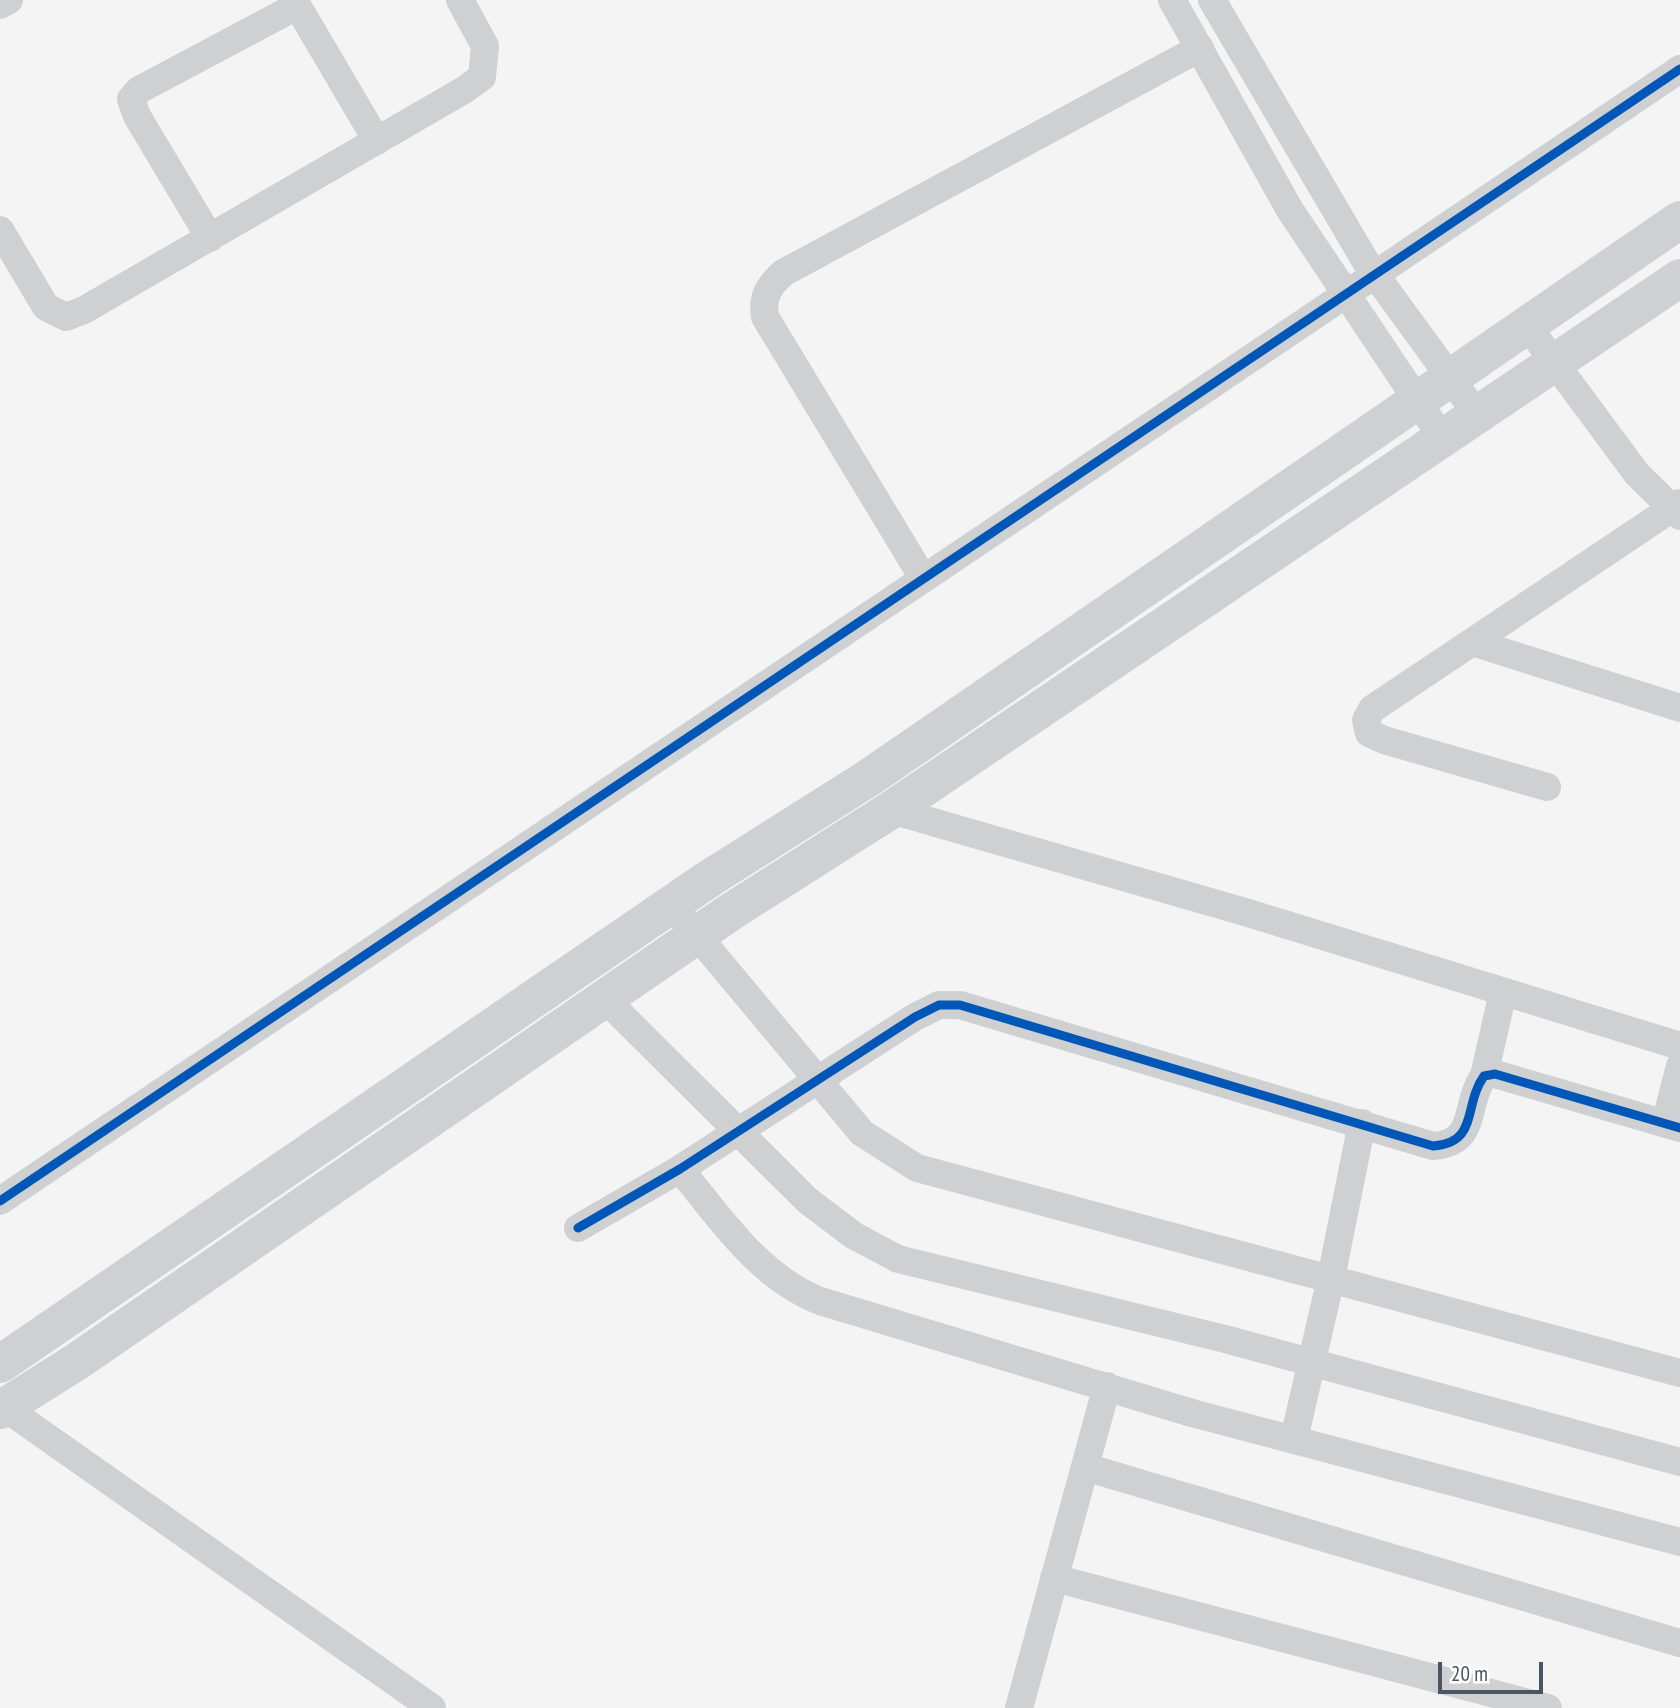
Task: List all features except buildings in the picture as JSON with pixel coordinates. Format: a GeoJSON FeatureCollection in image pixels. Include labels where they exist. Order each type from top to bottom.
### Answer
{"type":"FeatureCollection","features":[{"type":"Feature","properties":{"kind":"main road"},"geometry":{"type":"LineString","coordinates":[[0,1364],[673,904],[881,769],[1680,220]]}},
{"type":"Feature","properties":{"kind":"main road"},"geometry":{"type":"LineString","coordinates":[[2,1408],[76,1362],[695,937],[891,810],[1441,436],[1680,278]]}},
{"type":"Feature","properties":{"kind":"street"},"geometry":{"type":"LineString","coordinates":[[0,5],[9,0]]}},
{"type":"Feature","properties":{"kind":"street"},"geometry":{"type":"LineString","coordinates":[[0,230],[46,307],[66,317],[84,310],[377,141],[482,77],[485,46],[460,0]]}},
{"type":"Feature","properties":{"kind":"street"},"geometry":{"type":"LineString","coordinates":[[1172,0],[1290,210],[1441,436]]}},
{"type":"Feature","properties":{"kind":"street"},"geometry":{"type":"LineString","coordinates":[[1212,0],[1376,277],[1448,380],[1476,413]]}},
{"type":"Feature","properties":{"kind":"street"},"geometry":{"type":"LineString","coordinates":[[210,238],[137,116],[131,99],[139,90],[295,3],[377,141]]}},
{"type":"Feature","properties":{"kind":"street"},"geometry":{"type":"LineString","coordinates":[[923,578],[765,317],[762,303],[768,287],[783,273],[1200,48]]}},
{"type":"Feature","properties":{"kind":"street"},"geometry":{"type":"LineString","coordinates":[[0,1201],[923,578],[1376,277],[1680,69]]}},
{"type":"Feature","properties":{"kind":"street"},"geometry":{"type":"LineString","coordinates":[[1526,324],[1637,474],[1677,510],[1372,709],[1366,720],[1369,733],[1384,740],[1547,788]]}},
{"type":"Feature","properties":{"kind":"street"},"geometry":{"type":"LineString","coordinates":[[1472,642],[1680,708]]}},
{"type":"Feature","properties":{"kind":"street"},"geometry":{"type":"LineString","coordinates":[[891,810],[1245,912],[1680,1046]]}},
{"type":"Feature","properties":{"kind":"street"},"geometry":{"type":"LineString","coordinates":[[673,904],[695,937],[862,1133],[917,1168],[1680,1373]]}},
{"type":"Feature","properties":{"kind":"street"},"geometry":{"type":"LineString","coordinates":[[578,1228],[680,1169],[815,1079],[939,1005],[960,1005],[1433,1146],[1449,1145],[1461,1137],[1477,1086],[1484,1076],[1503,992]]}},
{"type":"Feature","properties":{"kind":"street"},"geometry":{"type":"LineString","coordinates":[[605,999],[807,1200],[853,1235],[898,1259],[1311,1363],[1680,1462]]}},
{"type":"Feature","properties":{"kind":"street"},"geometry":{"type":"LineString","coordinates":[[1484,1076],[1495,1074],[1672,1126],[1680,1066]]}},
{"type":"Feature","properties":{"kind":"street"},"geometry":{"type":"LineString","coordinates":[[1294,1439],[1331,1278],[1362,1123]]}},
{"type":"Feature","properties":{"kind":"street"},"geometry":{"type":"LineString","coordinates":[[680,1169],[747,1251],[798,1292],[1192,1413],[1680,1542]]}},
{"type":"Feature","properties":{"kind":"street"},"geometry":{"type":"LineString","coordinates":[[1019,1708],[1107,1386]]}},
{"type":"Feature","properties":{"kind":"street"},"geometry":{"type":"LineString","coordinates":[[2,1408],[432,1708]]}},
{"type":"Feature","properties":{"kind":"street"},"geometry":{"type":"LineString","coordinates":[[1085,1467],[1680,1643]]}},
{"type":"Feature","properties":{"kind":"street"},"geometry":{"type":"LineString","coordinates":[[1054,1578],[1548,1708]]}},
{"type":"Feature","properties":{"kind":"cycle path"},"geometry":{"type":"LineString","coordinates":[[0,1201],[1680,69]]}},
{"type":"Feature","properties":{"kind":"cycle path"},"geometry":{"type":"LineString","coordinates":[[578,1228],[680,1169],[915,1017],[939,1005],[960,1005],[1433,1146],[1448,1143],[1464,1130],[1484,1076],[1495,1074],[1680,1128]]}}]}
